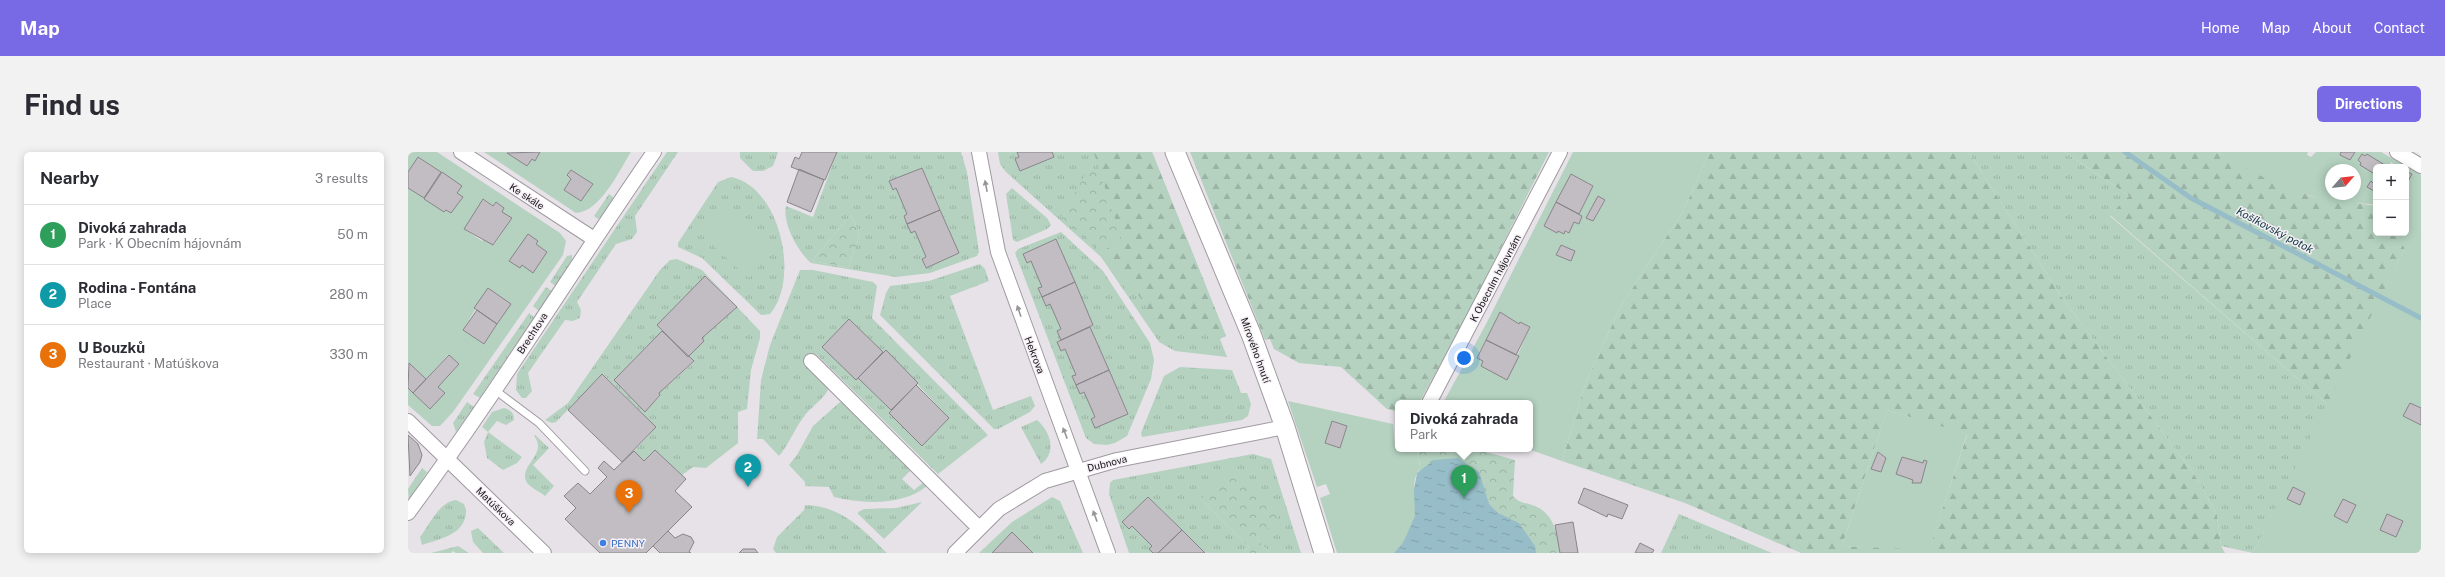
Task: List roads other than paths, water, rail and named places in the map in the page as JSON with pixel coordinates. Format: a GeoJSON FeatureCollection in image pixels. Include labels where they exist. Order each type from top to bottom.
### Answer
{"type":"FeatureCollection","features":[{"type":"Feature","properties":{"kind":"main road","name":"Mírového hnutí"},"geometry":{"type":"LineString","coordinates":[[1175,152],[1251,334],[1285,427],[1324,553]]}},
{"type":"Feature","properties":{"kind":"street","name":"Ke skále"},"geometry":{"type":"LineString","coordinates":[[461,152],[594,239]]}},
{"type":"Feature","properties":{"kind":"street","name":"Brechtova"},"geometry":{"type":"LineString","coordinates":[[408,513],[448,459],[594,239],[654,152]]}},
{"type":"Feature","properties":{"kind":"street","name":"Hekrova"},"geometry":{"type":"LineString","coordinates":[[979,152],[998,252],[1108,553]]}},
{"type":"Feature","properties":{"kind":"street","name":"K Obecním hájovnám"},"geometry":{"type":"LineString","coordinates":[[1431,400],[1560,152]]}},
{"type":"Feature","properties":{"kind":"street"},"geometry":{"type":"LineString","coordinates":[[2397,152],[2421,166]]}},
{"type":"Feature","properties":{"kind":"street"},"geometry":{"type":"LineString","coordinates":[[811,361],[979,528]]}},
{"type":"Feature","properties":{"kind":"street","name":"Matúškova"},"geometry":{"type":"LineString","coordinates":[[408,421],[544,553]]}},
{"type":"Feature","properties":{"kind":"street","name":"Dubnova"},"geometry":{"type":"LineString","coordinates":[[955,553],[979,528],[1023,493],[1046,481],[1078,470],[1117,460],[1285,427]]}},
{"type":"Feature","properties":{"kind":"lane"},"geometry":{"type":"LineString","coordinates":[[495,390],[539,424],[585,471]]}},
{"type":"Feature","properties":{"kind":"water"},"geometry":{"type":"Polygon","coordinates":[[[1458,458],[1479,472],[1489,504],[1498,513],[1519,523],[1535,546],[1536,553],[1394,553],[1403,543],[1415,516],[1414,490],[1417,473],[1434,460],[1458,458]]]}},
{"type":"Feature","properties":{"kind":"waterway","name":"Košíkovský potok"},"geometry":{"type":"LineString","coordinates":[[2125,152],[2191,198],[2421,318]]}},
{"type":"Feature","properties":{"kind":"place","name":"Rodina - Fontána"},"geometry":{"type":"Point","coordinates":[748,487]}},
{"type":"Feature","properties":{"kind":"place","name":"Divoká zahrada"},"geometry":{"type":"Point","coordinates":[1464,498]}},
{"type":"Feature","properties":{"kind":"place","name":"U Bouzků"},"geometry":{"type":"Point","coordinates":[629,513]}},
{"type":"Feature","properties":{"kind":"place","name":"PENNY"},"geometry":{"type":"Point","coordinates":[603,543]}}]}
